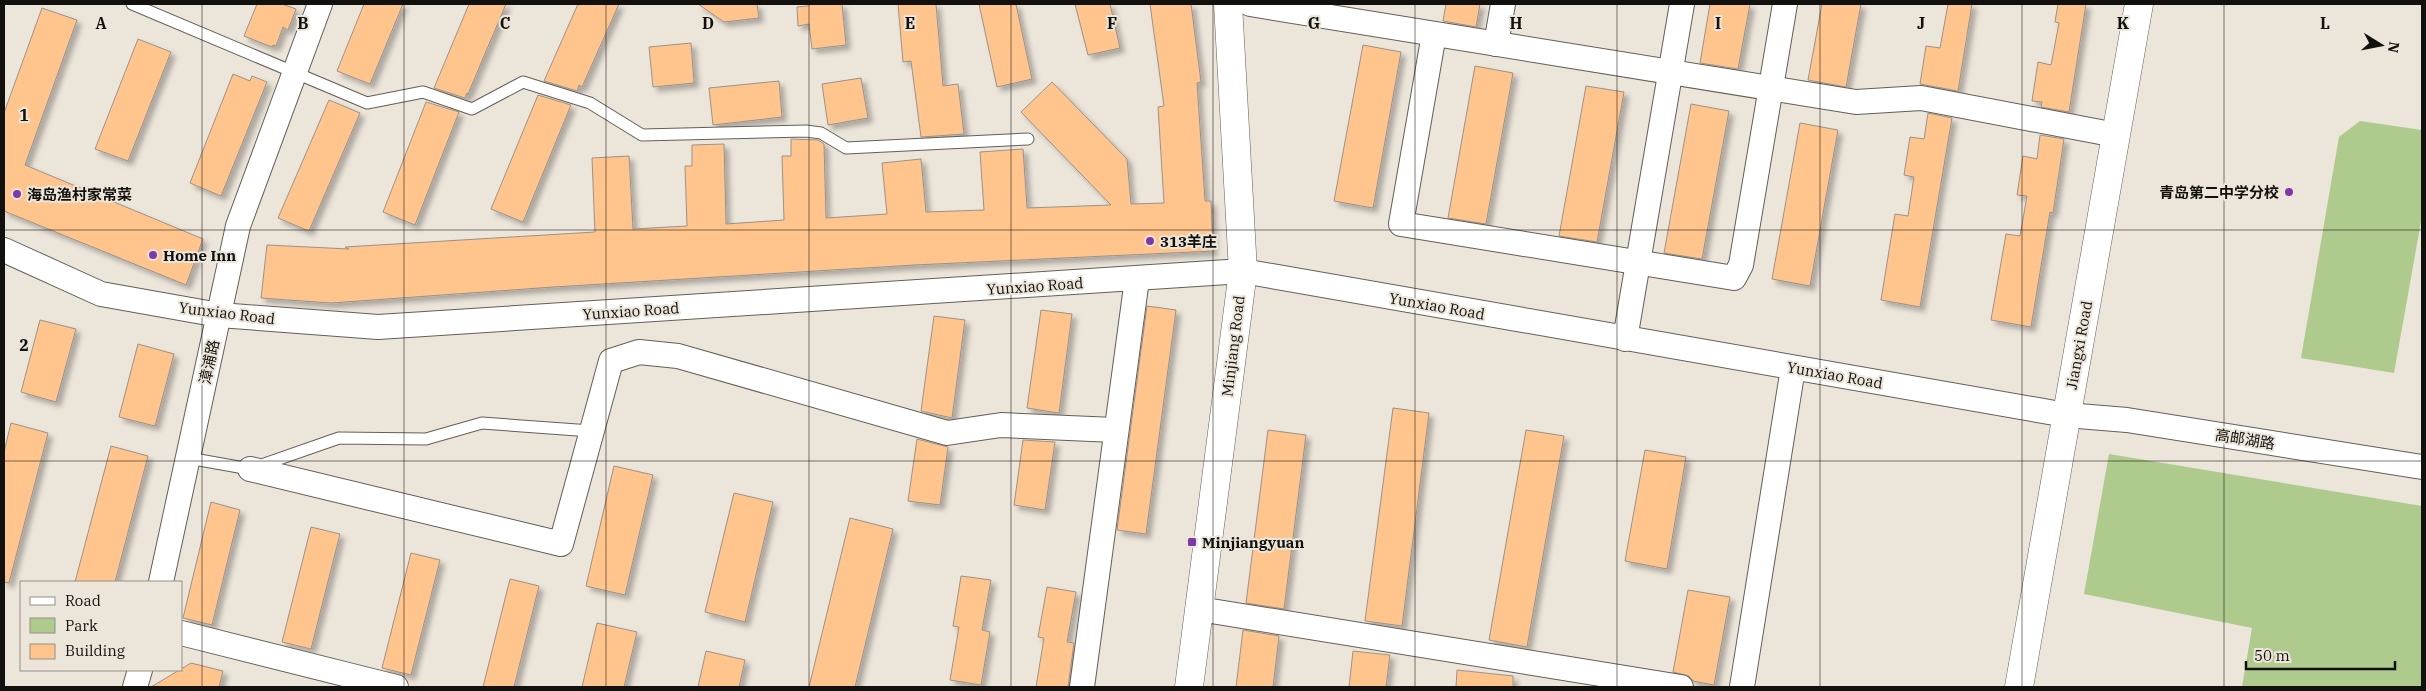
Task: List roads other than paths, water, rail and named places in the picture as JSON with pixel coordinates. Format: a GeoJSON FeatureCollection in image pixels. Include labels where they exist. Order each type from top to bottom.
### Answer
{"type":"FeatureCollection","features":[{"type":"Feature","properties":{"kind":"main road","name":"Minjiang Road"},"geometry":{"type":"LineString","coordinates":[[1189,687],[1243,271],[1228,4]]}},
{"type":"Feature","properties":{"kind":"main road","name":"Jiangxi Road"},"geometry":{"type":"LineString","coordinates":[[2019,687],[2140,4]]}},
{"type":"Feature","properties":{"kind":"street","name":"漳浦路"},"geometry":{"type":"LineString","coordinates":[[161,581],[238,226],[320,4]]}},
{"type":"Feature","properties":{"kind":"street"},"geometry":{"type":"LineString","coordinates":[[1250,4],[1856,102],[1921,98],[2116,135]]}},
{"type":"Feature","properties":{"kind":"street"},"geometry":{"type":"LineString","coordinates":[[1496,44],[1503,4]]}},
{"type":"Feature","properties":{"kind":"street"},"geometry":{"type":"LineString","coordinates":[[1624,339],[1682,4]]}},
{"type":"Feature","properties":{"kind":"street"},"geometry":{"type":"LineString","coordinates":[[1434,34],[1401,224],[1734,278],[1741,265],[1785,4]]}},
{"type":"Feature","properties":{"kind":"street","name":"Yunxiao Road"},"geometry":{"type":"LineString","coordinates":[[4,250],[102,294],[219,315],[378,327],[1243,271],[2066,415]]}},
{"type":"Feature","properties":{"kind":"street"},"geometry":{"type":"LineString","coordinates":[[1082,687],[1115,430],[1137,279]]}},
{"type":"Feature","properties":{"kind":"street"},"geometry":{"type":"LineString","coordinates":[[250,469],[562,544],[611,361],[639,352],[678,356],[947,433],[1001,425],[1115,430]]}},
{"type":"Feature","properties":{"kind":"street"},"geometry":{"type":"LineString","coordinates":[[1742,687],[1793,368]]}},
{"type":"Feature","properties":{"kind":"street","name":"高邮湖路"},"geometry":{"type":"LineString","coordinates":[[2066,415],[2127,420],[2422,468]]}},
{"type":"Feature","properties":{"kind":"street"},"geometry":{"type":"LineString","coordinates":[[1199,609],[1681,687]]}},
{"type":"Feature","properties":{"kind":"street"},"geometry":{"type":"LineString","coordinates":[[182,633],[396,687]]}},
{"type":"Feature","properties":{"kind":"street"},"geometry":{"type":"LineString","coordinates":[[135,687],[140,671]]}},
{"type":"Feature","properties":{"kind":"lane"},"geometry":{"type":"LineString","coordinates":[[132,4],[367,103],[423,92],[472,109],[523,82],[590,103],[642,135],[806,130],[821,133],[846,148],[1028,139]]}},
{"type":"Feature","properties":{"kind":"lane"},"geometry":{"type":"LineString","coordinates":[[188,458],[250,469],[339,438],[426,439],[482,423],[591,431]]}},
{"type":"Feature","properties":{"kind":"place","name":"青岛第二中学分校"},"geometry":{"type":"Point","coordinates":[2289,192]}},
{"type":"Feature","properties":{"kind":"place","name":"海岛渔村家常菜"},"geometry":{"type":"Point","coordinates":[17,194]}},
{"type":"Feature","properties":{"kind":"place","name":"313羊庄"},"geometry":{"type":"Point","coordinates":[1150,241]}},
{"type":"Feature","properties":{"kind":"place","name":"Home Inn"},"geometry":{"type":"Point","coordinates":[153,255]}},
{"type":"Feature","properties":{"kind":"place","name":"Minjiangyuan"},"geometry":{"type":"Point","coordinates":[1192,542]}}]}
